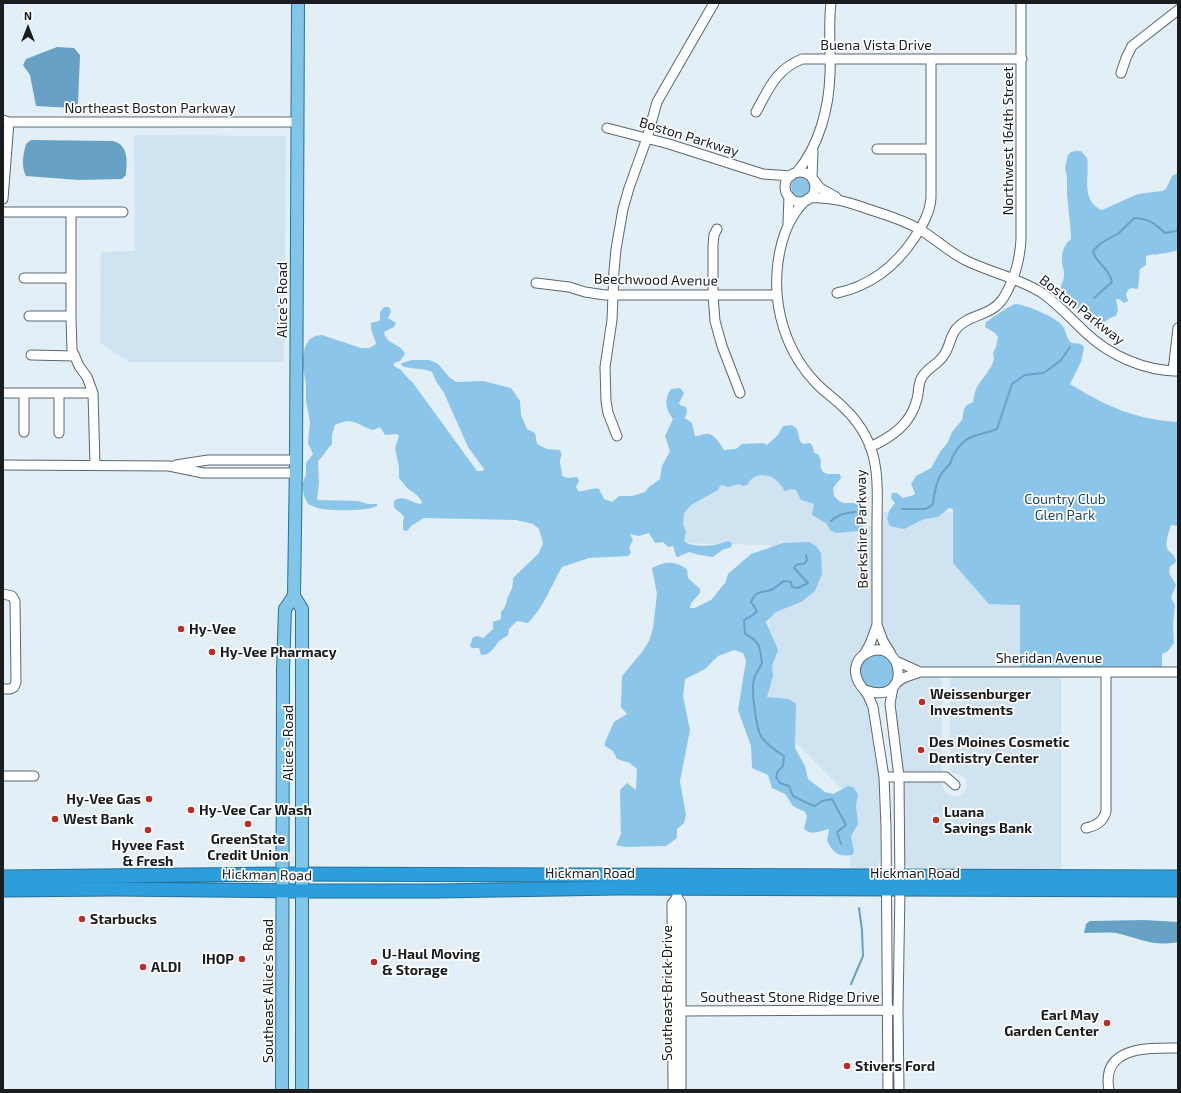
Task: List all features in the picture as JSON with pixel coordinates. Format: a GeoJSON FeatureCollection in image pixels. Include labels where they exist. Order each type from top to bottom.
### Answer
{"type":"FeatureCollection","features":[{"type":"Feature","properties":{"kind":"highway","name":"Hickman Road"},"geometry":{"type":"LineString","coordinates":[[3,877],[283,874],[786,875],[894,882],[1178,890]]}},
{"type":"Feature","properties":{"kind":"highway"},"geometry":{"type":"LineString","coordinates":[[581,888],[585,884],[593,882],[666,880],[679,878],[680,875]]}},
{"type":"Feature","properties":{"kind":"highway"},"geometry":{"type":"LineString","coordinates":[[677,893],[679,884],[688,880],[769,880],[784,879],[786,875]]}},
{"type":"Feature","properties":{"kind":"highway","name":"Hickman Road"},"geometry":{"type":"LineString","coordinates":[[3,890],[115,889],[438,891],[581,888],[677,893],[894,882],[1178,877]]}},
{"type":"Feature","properties":{"kind":"main road","name":"Alice's Road"},"geometry":{"type":"LineString","coordinates":[[298,3],[294,596],[302,609],[302,891]]}},
{"type":"Feature","properties":{"kind":"main road","name":"Alice's Road"},"geometry":{"type":"LineString","coordinates":[[283,891],[283,671],[285,609],[294,596]]}},
{"type":"Feature","properties":{"kind":"main road","name":"Southeast Alice's Road"},"geometry":{"type":"LineString","coordinates":[[282,1090],[283,891]]}},
{"type":"Feature","properties":{"kind":"main road"},"geometry":{"type":"LineString","coordinates":[[302,891],[302,1090]]}},
{"type":"Feature","properties":{"kind":"street"},"geometry":{"type":"LineString","coordinates":[[617,436],[608,414],[605,389],[605,367],[612,320],[614,271],[619,230],[629,188],[647,138],[657,102],[714,3]]}},
{"type":"Feature","properties":{"kind":"street"},"geometry":{"type":"LineString","coordinates":[[814,146],[786,186],[788,194],[795,200],[808,199],[814,192],[815,188],[813,179],[814,146],[827,100],[830,75],[829,27],[831,3]]}},
{"type":"Feature","properties":{"kind":"street","name":"Northwest 164th Street"},"geometry":{"type":"LineString","coordinates":[[870,447],[891,436],[904,424],[913,410],[922,376],[944,356],[956,329],[962,323],[992,310],[998,305],[1004,297],[1012,278],[1020,254],[1022,239],[1021,3]]}},
{"type":"Feature","properties":{"kind":"street"},"geometry":{"type":"LineString","coordinates":[[1122,73],[1126,58],[1132,46],[1178,10]]}},
{"type":"Feature","properties":{"kind":"street","name":"Buena Vista Drive"},"geometry":{"type":"LineString","coordinates":[[756,112],[774,80],[781,71],[791,64],[802,60],[830,58],[1022,59]]}},
{"type":"Feature","properties":{"kind":"street"},"geometry":{"type":"LineString","coordinates":[[837,293],[858,287],[880,275],[899,259],[920,229],[930,207],[931,59]]}},
{"type":"Feature","properties":{"kind":"street","name":"Northeast Boston Parkway"},"geometry":{"type":"LineString","coordinates":[[6,121],[298,122]]}},
{"type":"Feature","properties":{"kind":"street"},"geometry":{"type":"LineString","coordinates":[[3,199],[6,121]]}},
{"type":"Feature","properties":{"kind":"street","name":"Boston Parkway"},"geometry":{"type":"LineString","coordinates":[[607,128],[647,138],[763,174],[777,183],[788,194]]}},
{"type":"Feature","properties":{"kind":"street"},"geometry":{"type":"LineString","coordinates":[[876,149],[931,149]]}},
{"type":"Feature","properties":{"kind":"street"},"geometry":{"type":"LineString","coordinates":[[794,174],[805,173],[813,179]]}},
{"type":"Feature","properties":{"kind":"street","name":"Boston Parkway"},"geometry":{"type":"LineString","coordinates":[[763,174],[794,174]]}},
{"type":"Feature","properties":{"kind":"street","name":"Boston Parkway"},"geometry":{"type":"LineString","coordinates":[[813,179],[820,188],[843,200],[895,218],[920,229],[965,260],[1030,286],[1058,306],[1091,338],[1117,355],[1145,366],[1176,371]]}},
{"type":"Feature","properties":{"kind":"street","name":"Berkshire Parkway"},"geometry":{"type":"LineString","coordinates":[[788,194],[788,225],[779,258],[777,276],[777,295],[783,325],[795,354],[817,384],[852,416],[859,426],[870,447],[876,468],[877,625],[864,655]]}},
{"type":"Feature","properties":{"kind":"street","name":"Boston Parkway"},"geometry":{"type":"LineString","coordinates":[[808,199],[822,198],[843,200]]}},
{"type":"Feature","properties":{"kind":"street","name":"Berkshire Parkway"},"geometry":{"type":"LineString","coordinates":[[788,225],[798,209],[808,199]]}},
{"type":"Feature","properties":{"kind":"street"},"geometry":{"type":"LineString","coordinates":[[3,212],[123,212]]}},
{"type":"Feature","properties":{"kind":"street"},"geometry":{"type":"LineString","coordinates":[[72,212],[72,350],[79,366],[87,377],[93,394],[95,466]]}},
{"type":"Feature","properties":{"kind":"street"},"geometry":{"type":"LineString","coordinates":[[717,229],[714,240],[713,295],[715,321],[720,340],[740,392]]}},
{"type":"Feature","properties":{"kind":"street"},"geometry":{"type":"LineString","coordinates":[[24,278],[71,278]]}},
{"type":"Feature","properties":{"kind":"street","name":"Beechwood Avenue"},"geometry":{"type":"LineString","coordinates":[[536,283],[569,287],[593,294],[613,295],[777,295]]}},
{"type":"Feature","properties":{"kind":"street"},"geometry":{"type":"LineString","coordinates":[[29,316],[71,316]]}},
{"type":"Feature","properties":{"kind":"street"},"geometry":{"type":"LineString","coordinates":[[1176,371],[1178,328]]}},
{"type":"Feature","properties":{"kind":"street"},"geometry":{"type":"LineString","coordinates":[[31,355],[75,356]]}},
{"type":"Feature","properties":{"kind":"street"},"geometry":{"type":"LineString","coordinates":[[3,393],[93,394]]}},
{"type":"Feature","properties":{"kind":"street"},"geometry":{"type":"LineString","coordinates":[[24,393],[24,432]]}},
{"type":"Feature","properties":{"kind":"street"},"geometry":{"type":"LineString","coordinates":[[59,393],[59,433]]}},
{"type":"Feature","properties":{"kind":"street"},"geometry":{"type":"LineString","coordinates":[[3,465],[169,466],[208,460],[296,460]]}},
{"type":"Feature","properties":{"kind":"street"},"geometry":{"type":"LineString","coordinates":[[169,466],[203,473],[296,473]]}},
{"type":"Feature","properties":{"kind":"street"},"geometry":{"type":"LineString","coordinates":[[3,594],[12,596],[15,601],[16,682],[14,687],[10,689],[3,689]]}},
{"type":"Feature","properties":{"kind":"street","name":"Berkshire Parkway"},"geometry":{"type":"LineString","coordinates":[[877,625],[883,641],[894,658]]}},
{"type":"Feature","properties":{"kind":"street"},"geometry":{"type":"LineString","coordinates":[[888,1090],[888,1010],[894,882],[899,777],[890,704],[894,685],[899,674],[894,658],[887,652],[879,650],[870,651],[864,655],[856,665],[855,673],[856,678],[865,690],[873,707],[884,777],[894,882],[899,1090]]}},
{"type":"Feature","properties":{"kind":"street","name":"Sheridan Avenue"},"geometry":{"type":"LineString","coordinates":[[894,658],[920,672]]}},
{"type":"Feature","properties":{"kind":"street","name":"Sheridan Avenue"},"geometry":{"type":"LineString","coordinates":[[894,685],[903,678],[920,672],[1178,672]]}},
{"type":"Feature","properties":{"kind":"street"},"geometry":{"type":"LineString","coordinates":[[1086,828],[1095,826],[1103,820],[1106,811],[1106,672]]}},
{"type":"Feature","properties":{"kind":"street"},"geometry":{"type":"LineString","coordinates":[[865,690],[875,694],[882,693],[894,685]]}},
{"type":"Feature","properties":{"kind":"street"},"geometry":{"type":"LineString","coordinates":[[3,776],[34,776]]}},
{"type":"Feature","properties":{"kind":"street"},"geometry":{"type":"LineString","coordinates":[[884,777],[946,777],[955,785]]}},
{"type":"Feature","properties":{"kind":"street","name":"Southeast Brick Drive"},"geometry":{"type":"LineString","coordinates":[[677,893],[681,903],[681,1090]]}},
{"type":"Feature","properties":{"kind":"street","name":"Southeast Brick Drive"},"geometry":{"type":"LineString","coordinates":[[673,1090],[672,904],[677,893]]}},
{"type":"Feature","properties":{"kind":"street","name":"Southeast Stone Ridge Drive"},"geometry":{"type":"LineString","coordinates":[[681,1011],[898,1010]]}},
{"type":"Feature","properties":{"kind":"street"},"geometry":{"type":"LineString","coordinates":[[1109,1090],[1108,1082],[1111,1068],[1114,1062],[1124,1054],[1141,1049],[1178,1048]]}},
{"type":"Feature","properties":{"kind":"shaded area"},"geometry":{"type":"Polygon","coordinates":[[[57,47],[74,48],[80,55],[78,103],[74,108],[36,106],[30,75],[23,65],[26,59],[57,47]]]}},
{"type":"Feature","properties":{"kind":"shaded area"},"geometry":{"type":"Polygon","coordinates":[[[134,135],[286,136],[284,362],[129,362],[100,343],[101,252],[135,251],[134,135]]]}},
{"type":"Feature","properties":{"kind":"shaded area"},"geometry":{"type":"Polygon","coordinates":[[[31,140],[113,141],[122,146],[126,155],[126,175],[122,179],[79,180],[26,176],[23,168],[23,156],[26,144],[31,140]]]}},
{"type":"Feature","properties":{"kind":"shaded area"},"geometry":{"type":"Polygon","coordinates":[[[791,466],[845,526],[873,526],[873,620],[870,703],[880,782],[880,859],[878,866],[871,869],[850,869],[850,797],[767,714],[771,545],[678,543],[677,509],[703,467],[791,466]]]}},
{"type":"Feature","properties":{"kind":"shaded area"},"geometry":{"type":"Polygon","coordinates":[[[881,512],[953,512],[953,563],[1020,604],[1020,667],[920,667],[902,661],[896,655],[888,646],[881,627],[881,512]]]}},
{"type":"Feature","properties":{"kind":"shaded area"},"geometry":{"type":"Polygon","coordinates":[[[937,676],[942,680],[942,768],[939,773],[907,773],[902,769],[892,702],[898,685],[914,677],[937,676]]]}},
{"type":"Feature","properties":{"kind":"shaded area"},"geometry":{"type":"Polygon","coordinates":[[[955,676],[1061,676],[1061,870],[916,869],[910,868],[903,861],[903,783],[907,781],[937,781],[942,785],[947,794],[954,797],[962,795],[967,788],[965,778],[959,774],[952,773],[950,770],[950,681],[951,678],[955,676]]]}},
{"type":"Feature","properties":{"kind":"shaded area"},"geometry":{"type":"Polygon","coordinates":[[[1144,920],[1178,922],[1178,942],[1154,943],[1116,933],[1084,933],[1086,924],[1090,921],[1144,920]]]}},
{"type":"Feature","properties":{"kind":"green space"},"geometry":{"type":"Polygon","coordinates":[[[1081,151],[1087,158],[1088,194],[1095,206],[1102,210],[1138,194],[1162,191],[1166,189],[1172,176],[1178,173],[1178,250],[1146,256],[1146,265],[1140,269],[1138,288],[1128,290],[1126,294],[1128,301],[1124,303],[1119,299],[1116,299],[1118,310],[1116,316],[1098,325],[1089,320],[1061,291],[1064,273],[1062,264],[1063,252],[1066,243],[1071,239],[1067,177],[1065,168],[1068,155],[1071,152],[1081,151]]]}},
{"type":"Feature","properties":{"kind":"green space"},"geometry":{"type":"Polygon","coordinates":[[[801,177],[808,180],[811,187],[808,194],[801,197],[794,194],[791,187],[794,180],[801,177]]]}},
{"type":"Feature","properties":{"kind":"green space","name":"Country Club Glen Park"},"geometry":{"type":"Polygon","coordinates":[[[1015,304],[1053,318],[1062,325],[1070,342],[1083,346],[1084,348],[1081,362],[1070,384],[1114,408],[1150,419],[1178,422],[1178,526],[1171,525],[1166,545],[1176,561],[1170,566],[1169,573],[1176,585],[1171,598],[1175,605],[1173,625],[1174,643],[1168,651],[1162,654],[1162,667],[1020,667],[1020,605],[989,604],[953,563],[953,509],[949,508],[938,517],[924,519],[904,529],[890,526],[887,519],[889,511],[895,503],[891,498],[892,493],[897,493],[903,498],[914,495],[915,493],[911,484],[916,476],[931,468],[940,452],[948,442],[952,432],[962,420],[964,409],[967,405],[973,402],[977,387],[993,362],[993,353],[998,337],[995,333],[985,327],[986,322],[1015,304]]]}},
{"type":"Feature","properties":{"kind":"green space"},"geometry":{"type":"Polygon","coordinates":[[[384,307],[390,308],[391,312],[388,318],[396,323],[394,327],[384,332],[385,336],[390,342],[403,350],[405,354],[400,361],[394,363],[394,366],[401,370],[413,383],[477,471],[483,471],[484,469],[468,447],[444,393],[432,372],[428,370],[404,367],[401,365],[402,363],[412,360],[430,360],[438,364],[449,377],[456,382],[483,381],[511,388],[520,401],[521,415],[527,429],[535,433],[537,444],[547,449],[560,450],[562,476],[568,478],[577,477],[579,481],[576,487],[578,491],[599,489],[604,499],[612,502],[619,496],[632,496],[645,492],[660,479],[662,466],[670,451],[665,436],[673,419],[668,412],[666,404],[667,396],[671,389],[680,388],[684,393],[679,403],[680,405],[686,407],[687,411],[685,418],[692,423],[695,436],[705,434],[711,435],[724,450],[736,449],[742,444],[763,443],[767,445],[778,435],[783,426],[792,425],[797,429],[800,441],[803,444],[810,443],[813,447],[814,453],[818,454],[821,460],[821,469],[828,474],[840,474],[841,478],[833,488],[834,496],[839,501],[844,503],[856,503],[863,509],[865,519],[862,528],[858,531],[837,533],[831,531],[826,523],[812,515],[814,504],[801,500],[796,490],[792,489],[785,491],[778,482],[769,476],[757,476],[747,485],[743,486],[739,484],[728,487],[722,485],[718,490],[691,505],[684,513],[683,524],[686,532],[684,541],[690,544],[703,546],[715,545],[728,541],[732,543],[731,547],[722,550],[713,557],[689,552],[678,557],[676,556],[673,546],[668,547],[663,542],[655,543],[649,533],[639,536],[630,534],[633,540],[629,547],[631,553],[628,556],[589,558],[562,567],[534,617],[528,623],[517,621],[509,629],[508,635],[499,641],[490,652],[481,655],[479,648],[472,648],[470,646],[473,637],[477,636],[483,638],[493,629],[493,622],[501,619],[501,612],[512,588],[513,578],[539,553],[543,543],[539,529],[533,524],[516,520],[424,518],[411,526],[407,531],[403,530],[404,517],[395,509],[394,501],[401,498],[421,504],[422,502],[418,496],[407,488],[399,478],[399,467],[395,448],[399,436],[397,434],[385,435],[380,427],[373,430],[351,421],[341,422],[335,425],[332,435],[332,444],[318,461],[319,483],[317,499],[358,501],[368,504],[377,504],[377,506],[367,509],[351,510],[321,509],[308,504],[304,496],[302,485],[306,474],[306,463],[313,454],[308,443],[310,422],[306,401],[306,385],[302,361],[305,347],[309,340],[315,336],[322,335],[361,348],[369,348],[375,345],[376,343],[371,329],[371,323],[379,321],[380,312],[384,307]]]}},
{"type":"Feature","properties":{"kind":"green space"},"geometry":{"type":"Polygon","coordinates":[[[809,542],[816,546],[821,553],[822,574],[815,591],[801,602],[776,612],[766,622],[778,650],[772,666],[773,676],[767,697],[789,699],[796,704],[795,748],[805,766],[808,779],[825,792],[833,794],[848,786],[853,787],[858,794],[856,807],[858,824],[851,836],[854,852],[852,855],[839,855],[836,853],[827,841],[829,829],[813,833],[804,829],[807,816],[805,812],[793,806],[785,794],[772,788],[768,775],[752,768],[751,746],[738,710],[746,661],[743,653],[734,650],[718,656],[705,669],[685,679],[683,696],[690,730],[680,781],[686,815],[684,823],[677,829],[677,838],[666,846],[625,847],[616,845],[621,834],[620,790],[627,783],[636,790],[637,769],[630,763],[617,759],[613,751],[605,746],[605,742],[614,722],[627,714],[621,707],[622,676],[642,652],[649,641],[653,628],[657,594],[652,568],[666,563],[674,563],[687,569],[688,578],[700,589],[700,593],[691,603],[690,608],[695,608],[711,600],[725,583],[728,574],[751,554],[783,543],[809,542]]]}},
{"type":"Feature","properties":{"kind":"green space"},"geometry":{"type":"Polygon","coordinates":[[[872,654],[885,655],[895,668],[892,683],[882,690],[864,685],[859,674],[862,662],[872,654]]]}},
{"type":"Feature","properties":{"kind":"waterway"},"geometry":{"type":"LineString","coordinates":[[1094,298],[1112,282],[1108,273],[1094,255],[1093,251],[1101,243],[1119,233],[1134,218],[1151,222],[1165,233],[1176,231],[1178,229]]}},
{"type":"Feature","properties":{"kind":"waterway"},"geometry":{"type":"LineString","coordinates":[[902,509],[926,509],[933,504],[939,477],[950,464],[952,457],[959,447],[967,439],[997,429],[1012,384],[1025,375],[1043,373],[1048,370],[1061,360],[1070,347]]}},
{"type":"Feature","properties":{"kind":"waterway"},"geometry":{"type":"LineString","coordinates":[[831,521],[842,514],[856,512]]}},
{"type":"Feature","properties":{"kind":"waterway"},"geometry":{"type":"LineString","coordinates":[[806,555],[807,560],[804,564],[799,564],[794,568],[808,583],[798,588],[792,587],[791,582],[784,581],[773,589],[758,593],[751,602],[757,611],[744,620],[745,634],[754,639],[761,653],[762,663],[753,684],[758,727],[762,738],[784,756],[783,766],[778,771],[776,777],[780,783],[789,786],[793,796],[807,803],[815,806],[822,801],[832,799],[846,825],[837,832],[841,844]]}},
{"type":"Feature","properties":{"kind":"waterway"},"geometry":{"type":"LineString","coordinates":[[851,984],[863,956],[859,908]]}},
{"type":"Feature","properties":{"kind":"place","name":"Hy-Vee"},"geometry":{"type":"Point","coordinates":[181,629]}},
{"type":"Feature","properties":{"kind":"place","name":"Hy-Vee Pharmacy"},"geometry":{"type":"Point","coordinates":[212,652]}},
{"type":"Feature","properties":{"kind":"place","name":"Weissenburger Investments"},"geometry":{"type":"Point","coordinates":[922,702]}},
{"type":"Feature","properties":{"kind":"place","name":"Des Moines Cosmetic Dentistry Center"},"geometry":{"type":"Point","coordinates":[921,750]}},
{"type":"Feature","properties":{"kind":"place","name":"Hy-Vee Gas"},"geometry":{"type":"Point","coordinates":[149,799]}},
{"type":"Feature","properties":{"kind":"place","name":"Hy-Vee Car Wash"},"geometry":{"type":"Point","coordinates":[191,810]}},
{"type":"Feature","properties":{"kind":"place","name":"West Bank"},"geometry":{"type":"Point","coordinates":[55,819]}},
{"type":"Feature","properties":{"kind":"place","name":"Luana Savings Bank"},"geometry":{"type":"Point","coordinates":[936,820]}},
{"type":"Feature","properties":{"kind":"place","name":"GreenState Credit Union"},"geometry":{"type":"Point","coordinates":[248,824]}},
{"type":"Feature","properties":{"kind":"place","name":"Hyvee Fast & Fresh"},"geometry":{"type":"Point","coordinates":[148,830]}},
{"type":"Feature","properties":{"kind":"place","name":"Starbucks"},"geometry":{"type":"Point","coordinates":[82,919]}},
{"type":"Feature","properties":{"kind":"place","name":"IHOP"},"geometry":{"type":"Point","coordinates":[242,959]}},
{"type":"Feature","properties":{"kind":"place","name":"U-Haul Moving & Storage"},"geometry":{"type":"Point","coordinates":[374,962]}},
{"type":"Feature","properties":{"kind":"place","name":"ALDI"},"geometry":{"type":"Point","coordinates":[143,967]}},
{"type":"Feature","properties":{"kind":"place","name":"Earl May Garden Center"},"geometry":{"type":"Point","coordinates":[1107,1023]}},
{"type":"Feature","properties":{"kind":"place","name":"Stivers Ford"},"geometry":{"type":"Point","coordinates":[847,1066]}}]}
